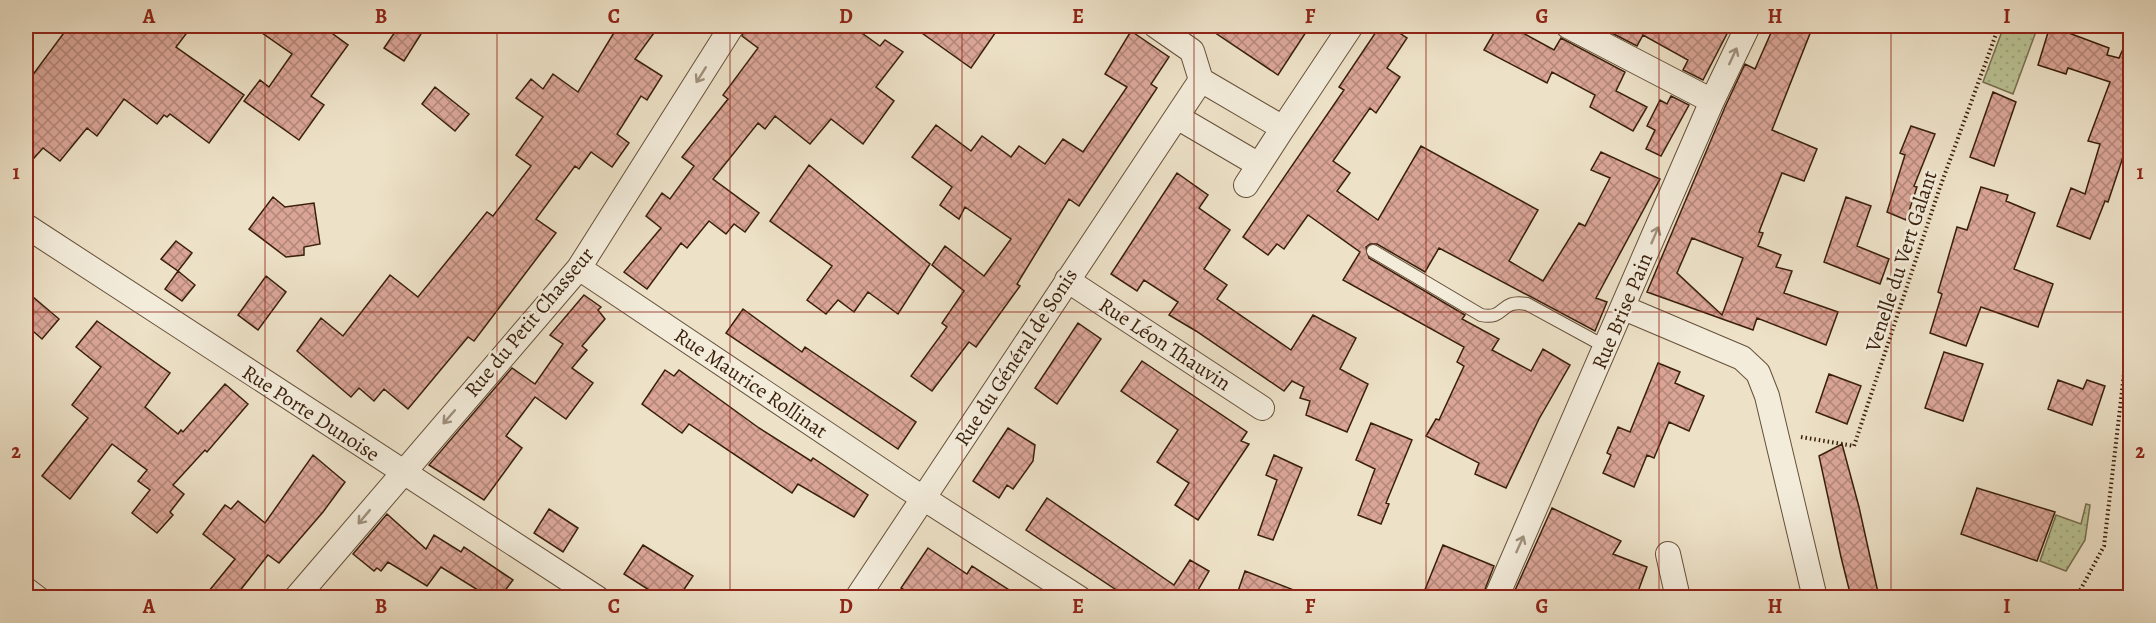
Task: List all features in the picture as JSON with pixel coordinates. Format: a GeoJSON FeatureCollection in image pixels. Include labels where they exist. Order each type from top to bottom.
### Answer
{"type":"FeatureCollection","features":[{"type":"Feature","properties":{"kind":"street","name":"Rue du Petit Chasseur"},"geometry":{"type":"LineString","coordinates":[[296,597],[579,268],[732,26]]}},
{"type":"Feature","properties":{"kind":"street"},"geometry":{"type":"LineString","coordinates":[[1156,26],[1192,51],[1201,80],[1283,128]]}},
{"type":"Feature","properties":{"kind":"street"},"geometry":{"type":"LineString","coordinates":[[1246,185],[1351,26]]}},
{"type":"Feature","properties":{"kind":"street"},"geometry":{"type":"LineString","coordinates":[[1568,26],[1712,101]]}},
{"type":"Feature","properties":{"kind":"street","name":"Rue Brise Pain"},"geometry":{"type":"LineString","coordinates":[[1496,597],[1624,308],[1712,101],[1748,26]]}},
{"type":"Feature","properties":{"kind":"street","name":"Rue du Général de Sonis"},"geometry":{"type":"LineString","coordinates":[[857,597],[1201,80]]}},
{"type":"Feature","properties":{"kind":"street"},"geometry":{"type":"LineString","coordinates":[[1177,117],[1259,165]]}},
{"type":"Feature","properties":{"kind":"street","name":"Rue Porte Dunoise"},"geometry":{"type":"LineString","coordinates":[[26,226],[597,597]]}},
{"type":"Feature","properties":{"kind":"street","name":"Rue Maurice Rollinat"},"geometry":{"type":"LineString","coordinates":[[579,268],[923,498],[1079,597]]}},
{"type":"Feature","properties":{"kind":"street","name":"Rue Léon Thauvin"},"geometry":{"type":"LineString","coordinates":[[1067,280],[1262,408]]}},
{"type":"Feature","properties":{"kind":"street"},"geometry":{"type":"LineString","coordinates":[[1624,308],[1728,351],[1742,358],[1758,373],[1767,396],[1815,597]]}},
{"type":"Feature","properties":{"kind":"street"},"geometry":{"type":"LineString","coordinates":[[1668,554],[1678,597]]}},
{"type":"Feature","properties":{"kind":"lane"},"geometry":{"type":"LineString","coordinates":[[1373,251],[1481,315],[1493,318],[1506,305],[1515,302],[1527,304],[1595,340]]}},
{"type":"Feature","properties":{"kind":"lane"},"geometry":{"type":"LineString","coordinates":[[26,582],[47,597]]}},
{"type":"Feature","properties":{"kind":"path","name":"Venelle du Vert Galant"},"geometry":{"type":"LineString","coordinates":[[1792,435],[1854,446],[1939,190],[2000,26]]}},
{"type":"Feature","properties":{"kind":"path"},"geometry":{"type":"LineString","coordinates":[[2121,26],[2130,29]]}},
{"type":"Feature","properties":{"kind":"path"},"geometry":{"type":"LineString","coordinates":[[2076,597],[2104,546],[2130,322]]}},
{"type":"Feature","properties":{"kind":"green space"},"geometry":{"type":"Polygon","coordinates":[[[2004,26],[2038,26],[2013,94],[1983,82],[2004,26]]]}},
{"type":"Feature","properties":{"kind":"green space"},"geometry":{"type":"Polygon","coordinates":[[[2086,504],[2090,505],[2085,540],[2066,571],[2040,561],[2056,515],[2081,524],[2086,504]]]}},
{"type":"Feature","properties":{"kind":"building"},"geometry":{"type":"Polygon","coordinates":[[[69,26],[192,26],[176,47],[244,95],[209,143],[170,114],[167,117],[164,115],[157,124],[124,99],[97,136],[87,128],[60,161],[43,148],[26,167],[26,84],[69,26]]]}},
{"type":"Feature","properties":{"kind":"building"},"geometry":{"type":"Polygon","coordinates":[[[252,26],[322,26],[348,45],[311,96],[324,105],[299,140],[244,101],[260,80],[269,87],[292,54],[252,26]]]}},
{"type":"Feature","properties":{"kind":"building"},"geometry":{"type":"Polygon","coordinates":[[[399,26],[408,26],[421,34],[404,61],[384,48],[399,26]]]}},
{"type":"Feature","properties":{"kind":"building"},"geometry":{"type":"Polygon","coordinates":[[[618,26],[659,26],[635,59],[662,76],[647,100],[641,96],[617,134],[629,143],[612,167],[591,152],[579,169],[575,166],[536,219],[556,233],[474,341],[468,337],[408,409],[384,389],[374,401],[359,388],[351,397],[297,351],[321,318],[343,336],[390,275],[418,297],[487,212],[493,216],[531,166],[516,155],[543,117],[516,98],[531,79],[543,89],[553,74],[578,92],[618,26]]]}},
{"type":"Feature","properties":{"kind":"building"},"geometry":{"type":"Polygon","coordinates":[[[746,26],[852,26],[880,46],[885,40],[903,52],[876,87],[894,101],[863,144],[831,119],[810,144],[775,116],[765,129],[758,123],[713,179],[759,213],[745,232],[734,224],[726,234],[709,221],[687,248],[681,243],[647,289],[624,272],[661,228],[646,216],[662,193],[670,199],[694,166],[682,157],[728,99],[723,95],[758,48],[742,36],[746,26]]]}},
{"type":"Feature","properties":{"kind":"building"},"geometry":{"type":"Polygon","coordinates":[[[912,26],[1000,26],[971,68],[912,26]]]}},
{"type":"Feature","properties":{"kind":"building"},"geometry":{"type":"Polygon","coordinates":[[[1205,26],[1310,26],[1278,75],[1205,26]]]}},
{"type":"Feature","properties":{"kind":"building"},"geometry":{"type":"Polygon","coordinates":[[[1380,26],[1389,26],[1407,38],[1387,68],[1400,77],[1376,113],[1370,108],[1333,161],[1350,173],[1337,191],[1378,220],[1421,146],[1538,210],[1509,261],[1543,281],[1579,223],[1585,226],[1610,178],[1591,170],[1601,152],[1660,179],[1596,298],[1607,302],[1595,331],[1439,248],[1425,272],[1377,244],[1370,244],[1366,247],[1369,258],[1465,315],[1462,319],[1499,339],[1492,350],[1531,371],[1543,349],[1570,365],[1539,419],[1506,488],[1475,474],[1479,463],[1426,436],[1436,419],[1439,420],[1464,366],[1457,362],[1464,347],[1343,280],[1360,252],[1308,215],[1284,249],[1277,244],[1268,255],[1243,237],[1344,90],[1339,87],[1380,26]]]}},
{"type":"Feature","properties":{"kind":"building"},"geometry":{"type":"Polygon","coordinates":[[[1498,26],[1510,26],[1554,50],[1561,38],[1625,72],[1616,91],[1647,107],[1633,131],[1590,107],[1595,95],[1552,72],[1547,83],[1484,50],[1498,26]]]}},
{"type":"Feature","properties":{"kind":"building"},"geometry":{"type":"Polygon","coordinates":[[[1598,26],[1731,26],[1703,80],[1683,70],[1688,60],[1643,35],[1637,46],[1598,26]]]}},
{"type":"Feature","properties":{"kind":"building"},"geometry":{"type":"Polygon","coordinates":[[[1774,26],[1813,26],[1772,130],[1817,149],[1804,181],[1782,173],[1759,232],[1763,233],[1758,246],[1781,255],[1776,267],[1792,271],[1784,293],[1838,312],[1826,345],[1757,318],[1753,330],[1647,292],[1745,64],[1755,69],[1774,26]],[[1692,238],[1677,273],[1722,315],[1743,258],[1692,238]]]}},
{"type":"Feature","properties":{"kind":"building"},"geometry":{"type":"Polygon","coordinates":[[[2050,26],[2109,48],[2107,55],[2119,58],[2130,33],[2130,136],[2108,202],[2105,201],[2090,239],[2057,226],[2071,188],[2085,194],[2100,144],[2088,141],[2110,82],[2068,68],[2066,74],[2038,65],[2050,26]]]}},
{"type":"Feature","properties":{"kind":"building"},"geometry":{"type":"Polygon","coordinates":[[[1131,31],[1169,57],[1151,84],[1157,88],[1079,206],[1069,199],[1017,284],[1020,286],[976,347],[969,342],[932,391],[911,376],[947,327],[942,323],[964,291],[932,265],[945,246],[984,276],[1011,239],[965,207],[959,219],[940,205],[952,187],[912,157],[936,125],[971,151],[982,136],[1011,157],[1019,146],[1045,164],[1063,139],[1083,152],[1127,87],[1105,74],[1131,31]]]}},
{"type":"Feature","properties":{"kind":"building"},"geometry":{"type":"Polygon","coordinates":[[[435,87],[469,114],[455,131],[422,104],[435,87]]]}},
{"type":"Feature","properties":{"kind":"building"},"geometry":{"type":"Polygon","coordinates":[[[1993,92],[2016,102],[1994,166],[1970,157],[1993,92]]]}},
{"type":"Feature","properties":{"kind":"building"},"geometry":{"type":"Polygon","coordinates":[[[1671,96],[1689,105],[1661,156],[1646,149],[1655,130],[1647,126],[1660,100],[1667,104],[1671,96]]]}},
{"type":"Feature","properties":{"kind":"building"},"geometry":{"type":"Polygon","coordinates":[[[1911,126],[1935,134],[1914,186],[1917,187],[1906,220],[1887,212],[1905,155],[1900,153],[1911,126]]]}},
{"type":"Feature","properties":{"kind":"building"},"geometry":{"type":"Polygon","coordinates":[[[809,165],[930,264],[898,314],[868,292],[854,312],[838,300],[826,314],[807,300],[832,266],[770,221],[809,165]]]}},
{"type":"Feature","properties":{"kind":"building"},"geometry":{"type":"Polygon","coordinates":[[[1177,173],[1208,195],[1199,208],[1230,230],[1204,269],[1227,285],[1217,299],[1291,350],[1313,315],[1356,338],[1340,369],[1368,384],[1347,432],[1306,415],[1310,401],[1300,398],[1304,387],[1292,381],[1284,391],[1169,315],[1178,302],[1144,280],[1137,291],[1111,274],[1177,173]]]}},
{"type":"Feature","properties":{"kind":"building"},"geometry":{"type":"Polygon","coordinates":[[[1981,187],[2008,195],[2006,201],[2035,213],[2014,269],[2053,284],[2038,327],[1981,307],[1966,346],[1930,333],[1942,294],[1938,292],[1957,227],[1967,230],[1981,187]]]}},
{"type":"Feature","properties":{"kind":"building"},"geometry":{"type":"Polygon","coordinates":[[[273,197],[285,207],[314,203],[320,244],[304,247],[304,255],[286,257],[249,229],[273,197]]]}},
{"type":"Feature","properties":{"kind":"building"},"geometry":{"type":"Polygon","coordinates":[[[1846,197],[1871,206],[1857,246],[1889,259],[1880,284],[1824,262],[1846,197]]]}},
{"type":"Feature","properties":{"kind":"building"},"geometry":{"type":"Polygon","coordinates":[[[176,241],[192,253],[178,271],[161,259],[176,241]]]}},
{"type":"Feature","properties":{"kind":"building"},"geometry":{"type":"Polygon","coordinates":[[[178,271],[195,285],[182,301],[165,289],[178,271]]]}},
{"type":"Feature","properties":{"kind":"building"},"geometry":{"type":"Polygon","coordinates":[[[266,276],[286,292],[258,330],[238,315],[266,276]]]}},
{"type":"Feature","properties":{"kind":"building"},"geometry":{"type":"Polygon","coordinates":[[[26,291],[59,319],[42,339],[26,325],[26,291]]]}},
{"type":"Feature","properties":{"kind":"building"},"geometry":{"type":"Polygon","coordinates":[[[584,295],[601,307],[598,310],[605,319],[582,346],[587,350],[572,368],[593,383],[566,419],[535,397],[506,436],[522,448],[484,500],[429,465],[512,368],[535,384],[563,344],[550,335],[584,295]]]}},
{"type":"Feature","properties":{"kind":"building"},"geometry":{"type":"Polygon","coordinates":[[[743,309],[802,352],[805,347],[916,422],[898,449],[726,333],[743,309]]]}},
{"type":"Feature","properties":{"kind":"building"},"geometry":{"type":"Polygon","coordinates":[[[97,321],[170,373],[145,407],[178,434],[181,430],[183,432],[225,384],[248,404],[207,452],[205,450],[173,485],[184,494],[170,512],[173,515],[157,533],[132,513],[150,490],[138,481],[147,470],[112,444],[70,499],[42,476],[88,418],[72,405],[101,367],[76,347],[97,321]]]}},
{"type":"Feature","properties":{"kind":"building"},"geometry":{"type":"Polygon","coordinates":[[[1078,323],[1101,339],[1057,404],[1035,388],[1078,323]]]}},
{"type":"Feature","properties":{"kind":"building"},"geometry":{"type":"Polygon","coordinates":[[[1944,352],[1983,364],[1963,421],[1925,408],[1944,352]]]}},
{"type":"Feature","properties":{"kind":"building"},"geometry":{"type":"Polygon","coordinates":[[[1142,361],[1247,432],[1241,441],[1249,444],[1198,520],[1175,505],[1189,483],[1157,462],[1178,430],[1121,391],[1142,361]]]}},
{"type":"Feature","properties":{"kind":"building"},"geometry":{"type":"Polygon","coordinates":[[[1658,363],[1680,372],[1675,383],[1704,396],[1689,431],[1669,422],[1654,458],[1647,455],[1634,487],[1603,473],[1611,455],[1607,453],[1618,427],[1630,432],[1658,363]]]}},
{"type":"Feature","properties":{"kind":"building"},"geometry":{"type":"Polygon","coordinates":[[[665,370],[674,376],[679,370],[759,428],[811,461],[813,458],[868,495],[854,517],[798,484],[792,493],[689,424],[682,433],[642,404],[665,370]]]}},
{"type":"Feature","properties":{"kind":"building"},"geometry":{"type":"Polygon","coordinates":[[[1829,374],[1861,386],[1847,424],[1816,412],[1829,374]]]}},
{"type":"Feature","properties":{"kind":"building"},"geometry":{"type":"Polygon","coordinates":[[[2058,380],[2083,389],[2087,380],[2105,386],[2092,425],[2048,409],[2058,380]]]}},
{"type":"Feature","properties":{"kind":"building"},"geometry":{"type":"Polygon","coordinates":[[[1371,423],[1412,440],[1386,503],[1389,504],[1381,524],[1358,515],[1375,469],[1356,460],[1371,423]]]}},
{"type":"Feature","properties":{"kind":"building"},"geometry":{"type":"Polygon","coordinates":[[[1008,428],[1035,445],[1033,461],[1013,489],[1007,485],[999,498],[973,481],[1008,428]]]}},
{"type":"Feature","properties":{"kind":"building"},"geometry":{"type":"Polygon","coordinates":[[[1842,444],[1879,597],[1851,597],[1841,557],[1819,456],[1842,444]]]}},
{"type":"Feature","properties":{"kind":"building"},"geometry":{"type":"Polygon","coordinates":[[[313,455],[345,482],[323,512],[279,563],[268,555],[235,597],[204,597],[235,559],[203,534],[225,505],[231,509],[238,501],[265,523],[313,455]]]}},
{"type":"Feature","properties":{"kind":"building"},"geometry":{"type":"Polygon","coordinates":[[[1274,455],[1302,468],[1273,540],[1258,535],[1277,480],[1266,475],[1274,455]]]}},
{"type":"Feature","properties":{"kind":"building"},"geometry":{"type":"Polygon","coordinates":[[[1977,488],[2055,512],[2037,561],[1961,534],[1977,488]]]}},
{"type":"Feature","properties":{"kind":"building"},"geometry":{"type":"Polygon","coordinates":[[[1047,498],[1174,585],[1190,560],[1209,571],[1194,597],[1127,597],[1026,530],[1047,498]]]}},
{"type":"Feature","properties":{"kind":"building"},"geometry":{"type":"Polygon","coordinates":[[[1552,508],[1621,541],[1613,554],[1647,567],[1636,597],[1512,597],[1552,508]]]}},
{"type":"Feature","properties":{"kind":"building"},"geometry":{"type":"Polygon","coordinates":[[[549,509],[578,528],[563,552],[534,533],[549,509]]]}},
{"type":"Feature","properties":{"kind":"building"},"geometry":{"type":"Polygon","coordinates":[[[387,514],[426,549],[434,535],[461,552],[464,547],[513,580],[500,597],[489,597],[441,567],[427,586],[388,562],[381,571],[377,568],[374,571],[353,554],[387,514]]]}},
{"type":"Feature","properties":{"kind":"building"},"geometry":{"type":"Polygon","coordinates":[[[643,545],[693,576],[679,597],[660,597],[624,574],[643,545]]]}},
{"type":"Feature","properties":{"kind":"building"},"geometry":{"type":"Polygon","coordinates":[[[1443,545],[1494,566],[1482,597],[1422,597],[1443,545]]]}},
{"type":"Feature","properties":{"kind":"building"},"geometry":{"type":"Polygon","coordinates":[[[928,548],[967,574],[972,566],[1020,597],[915,597],[901,588],[928,548]]]}},
{"type":"Feature","properties":{"kind":"building"},"geometry":{"type":"Polygon","coordinates":[[[1245,571],[1309,596],[1236,597],[1245,571]]]}}]}
